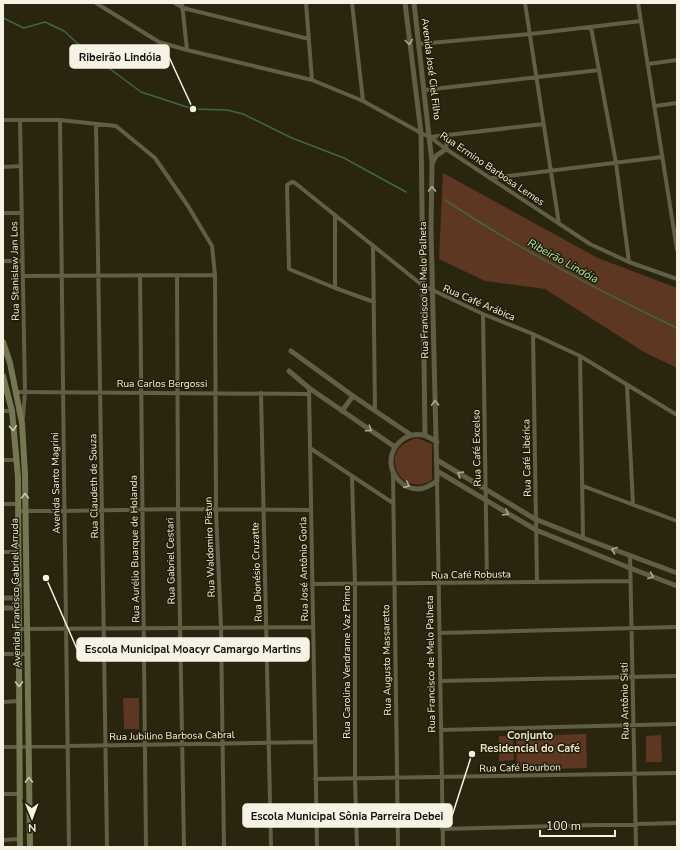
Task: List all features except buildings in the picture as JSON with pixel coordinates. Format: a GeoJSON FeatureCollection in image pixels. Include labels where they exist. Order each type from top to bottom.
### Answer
{"type":"FeatureCollection","features":[{"type":"Feature","properties":{"kind":"main road","name":"Avenida Francisco Gabriel Arruda"},"geometry":{"type":"LineString","coordinates":[[3,342],[10,363],[22,422],[28,654],[30,847]]}},
{"type":"Feature","properties":{"kind":"main road","name":"Avenida Francisco Gabriel Arruda"},"geometry":{"type":"LineString","coordinates":[[3,376],[12,411],[18,504],[20,847]]}},
{"type":"Feature","properties":{"kind":"main road"},"geometry":{"type":"LineString","coordinates":[[18,598],[23,602],[27,610]]}},
{"type":"Feature","properties":{"kind":"street","name":"Rua Ermino Barbosa Lemes"},"geometry":{"type":"LineString","coordinates":[[96,3],[159,42],[312,80],[363,101],[430,137],[590,244],[629,262],[677,279]]}},
{"type":"Feature","properties":{"kind":"street"},"geometry":{"type":"LineString","coordinates":[[175,3],[309,38]]}},
{"type":"Feature","properties":{"kind":"street"},"geometry":{"type":"LineString","coordinates":[[306,3],[312,80]]}},
{"type":"Feature","properties":{"kind":"street"},"geometry":{"type":"LineString","coordinates":[[352,3],[363,101]]}},
{"type":"Feature","properties":{"kind":"street","name":"Avenida José Ciel Filho"},"geometry":{"type":"LineString","coordinates":[[405,3],[421,133]]}},
{"type":"Feature","properties":{"kind":"street","name":"Avenida José Ciel Filho"},"geometry":{"type":"LineString","coordinates":[[414,3],[430,137]]}},
{"type":"Feature","properties":{"kind":"street"},"geometry":{"type":"LineString","coordinates":[[525,3],[559,224]]}},
{"type":"Feature","properties":{"kind":"street"},"geometry":{"type":"LineString","coordinates":[[638,3],[677,250]]}},
{"type":"Feature","properties":{"kind":"street"},"geometry":{"type":"LineString","coordinates":[[183,5],[187,50]]}},
{"type":"Feature","properties":{"kind":"street"},"geometry":{"type":"LineString","coordinates":[[419,44],[530,34],[641,21]]}},
{"type":"Feature","properties":{"kind":"street"},"geometry":{"type":"LineString","coordinates":[[591,27],[616,163],[629,262]]}},
{"type":"Feature","properties":{"kind":"street"},"geometry":{"type":"LineString","coordinates":[[648,64],[677,60]]}},
{"type":"Feature","properties":{"kind":"street"},"geometry":{"type":"LineString","coordinates":[[425,90],[599,70]]}},
{"type":"Feature","properties":{"kind":"street"},"geometry":{"type":"LineString","coordinates":[[655,106],[677,103]]}},
{"type":"Feature","properties":{"kind":"street"},"geometry":{"type":"LineString","coordinates":[[3,120],[60,120],[96,124]]}},
{"type":"Feature","properties":{"kind":"street","name":"Rua Stanislaw Jan Los"},"geometry":{"type":"LineString","coordinates":[[20,120],[25,392],[22,422]]}},
{"type":"Feature","properties":{"kind":"street","name":"Avenida Santo Magrini"},"geometry":{"type":"LineString","coordinates":[[60,120],[62,392],[67,628],[69,847]]}},
{"type":"Feature","properties":{"kind":"street","name":"Rua Waldomiro Pistun"},"geometry":{"type":"LineString","coordinates":[[96,124],[116,126],[155,158],[188,206],[212,246],[215,275],[216,510],[221,627],[224,847]]}},
{"type":"Feature","properties":{"kind":"street","name":"Rua Claudeth de Souza"},"geometry":{"type":"LineString","coordinates":[[96,124],[107,847]]}},
{"type":"Feature","properties":{"kind":"street"},"geometry":{"type":"LineString","coordinates":[[430,137],[544,124]]}},
{"type":"Feature","properties":{"kind":"street","name":"Rua Francisco de Melo Palheta"},"geometry":{"type":"LineString","coordinates":[[421,133],[425,435]]}},
{"type":"Feature","properties":{"kind":"street"},"geometry":{"type":"LineString","coordinates":[[432,163],[436,156],[446,149],[449,135]]}},
{"type":"Feature","properties":{"kind":"street","name":"Rua Francisco de Melo Palheta"},"geometry":{"type":"LineString","coordinates":[[430,137],[432,163],[432,291],[437,442]]}},
{"type":"Feature","properties":{"kind":"street"},"geometry":{"type":"LineString","coordinates":[[491,178],[662,157]]}},
{"type":"Feature","properties":{"kind":"street"},"geometry":{"type":"LineString","coordinates":[[3,167],[21,166]]}},
{"type":"Feature","properties":{"kind":"street","name":"Rua Café Arábica"},"geometry":{"type":"LineString","coordinates":[[335,288],[290,269],[287,186],[290,183],[295,183],[422,285],[432,291],[533,334],[580,356],[677,415]]}},
{"type":"Feature","properties":{"kind":"street"},"geometry":{"type":"LineString","coordinates":[[3,213],[22,213]]}},
{"type":"Feature","properties":{"kind":"street"},"geometry":{"type":"LineString","coordinates":[[335,216],[335,288],[374,302]]}},
{"type":"Feature","properties":{"kind":"street"},"geometry":{"type":"LineString","coordinates":[[672,217],[677,216]]}},
{"type":"Feature","properties":{"kind":"street"},"geometry":{"type":"LineString","coordinates":[[373,245],[375,411]]}},
{"type":"Feature","properties":{"kind":"street"},"geometry":{"type":"LineString","coordinates":[[3,261],[23,260]]}},
{"type":"Feature","properties":{"kind":"street","name":"Rua Aurélio Buarque de Holanda"},"geometry":{"type":"LineString","coordinates":[[140,275],[146,847]]}},
{"type":"Feature","properties":{"kind":"street"},"geometry":{"type":"LineString","coordinates":[[23,276],[215,275]]}},
{"type":"Feature","properties":{"kind":"street","name":"Rua Gabriel Cestari"},"geometry":{"type":"LineString","coordinates":[[177,276],[178,509],[184,847]]}},
{"type":"Feature","properties":{"kind":"street","name":"Rua Café Excelso"},"geometry":{"type":"LineString","coordinates":[[483,314],[487,582]]}},
{"type":"Feature","properties":{"kind":"street","name":"Rua Café Libérica"},"geometry":{"type":"LineString","coordinates":[[533,334],[537,582]]}},
{"type":"Feature","properties":{"kind":"street"},"geometry":{"type":"LineString","coordinates":[[291,351],[353,396],[411,435]]}},
{"type":"Feature","properties":{"kind":"street"},"geometry":{"type":"LineString","coordinates":[[580,356],[583,538]]}},
{"type":"Feature","properties":{"kind":"street"},"geometry":{"type":"LineString","coordinates":[[288,371],[309,388],[395,447]]}},
{"type":"Feature","properties":{"kind":"street"},"geometry":{"type":"LineString","coordinates":[[627,385],[633,505]]}},
{"type":"Feature","properties":{"kind":"street","name":"Rua José Antônio Gorla"},"geometry":{"type":"LineString","coordinates":[[309,388],[317,847]]}},
{"type":"Feature","properties":{"kind":"street","name":"Rua Carlos Bergossi"},"geometry":{"type":"LineString","coordinates":[[16,392],[215,392],[309,394]]}},
{"type":"Feature","properties":{"kind":"street","name":"Rua Dionésio Cruzatte"},"geometry":{"type":"LineString","coordinates":[[261,393],[271,847]]}},
{"type":"Feature","properties":{"kind":"street"},"geometry":{"type":"LineString","coordinates":[[342,411],[353,396]]}},
{"type":"Feature","properties":{"kind":"street"},"geometry":{"type":"LineString","coordinates":[[3,411],[12,411]]}},
{"type":"Feature","properties":{"kind":"street"},"geometry":{"type":"LineString","coordinates":[[415,434],[425,435],[437,442],[437,481],[429,486],[418,489],[408,487],[399,481],[393,472],[391,460],[395,447],[404,437],[415,434]]}},
{"type":"Feature","properties":{"kind":"street"},"geometry":{"type":"LineString","coordinates":[[310,448],[393,503]]}},
{"type":"Feature","properties":{"kind":"street"},"geometry":{"type":"LineString","coordinates":[[3,460],[16,460]]}},
{"type":"Feature","properties":{"kind":"street"},"geometry":{"type":"LineString","coordinates":[[437,460],[535,519],[677,574]]}},
{"type":"Feature","properties":{"kind":"street"},"geometry":{"type":"LineString","coordinates":[[437,471],[536,530],[677,586]]}},
{"type":"Feature","properties":{"kind":"street","name":"Rua Augusto Massaretto"},"geometry":{"type":"LineString","coordinates":[[393,472],[398,847]]}},
{"type":"Feature","properties":{"kind":"street","name":"Rua Carolina Vendrame Vaz Primo"},"geometry":{"type":"LineString","coordinates":[[352,476],[355,584],[355,779],[357,847]]}},
{"type":"Feature","properties":{"kind":"street","name":"Rua Francisco de Melo Palheta"},"geometry":{"type":"LineString","coordinates":[[437,481],[443,847]]}},
{"type":"Feature","properties":{"kind":"street"},"geometry":{"type":"LineString","coordinates":[[583,486],[677,521]]}},
{"type":"Feature","properties":{"kind":"street"},"geometry":{"type":"LineString","coordinates":[[3,504],[18,504]]}},
{"type":"Feature","properties":{"kind":"street"},"geometry":{"type":"LineString","coordinates":[[18,511],[178,509],[311,510]]}},
{"type":"Feature","properties":{"kind":"street"},"geometry":{"type":"LineString","coordinates":[[3,552],[18,552]]}},
{"type":"Feature","properties":{"kind":"street","name":"Rua Antônio Sisti"},"geometry":{"type":"LineString","coordinates":[[630,555],[636,847]]}},
{"type":"Feature","properties":{"kind":"street","name":"Rua Café Robusta"},"geometry":{"type":"LineString","coordinates":[[312,584],[630,581]]}},
{"type":"Feature","properties":{"kind":"street"},"geometry":{"type":"LineString","coordinates":[[3,598],[18,598]]}},
{"type":"Feature","properties":{"kind":"street"},"geometry":{"type":"LineString","coordinates":[[3,608],[18,608]]}},
{"type":"Feature","properties":{"kind":"street"},"geometry":{"type":"LineString","coordinates":[[19,629],[313,627]]}},
{"type":"Feature","properties":{"kind":"street"},"geometry":{"type":"LineString","coordinates":[[440,633],[677,627]]}},
{"type":"Feature","properties":{"kind":"street"},"geometry":{"type":"LineString","coordinates":[[3,654],[28,654]]}},
{"type":"Feature","properties":{"kind":"street"},"geometry":{"type":"LineString","coordinates":[[440,681],[677,676]]}},
{"type":"Feature","properties":{"kind":"street"},"geometry":{"type":"LineString","coordinates":[[3,702],[19,701]]}},
{"type":"Feature","properties":{"kind":"street"},"geometry":{"type":"LineString","coordinates":[[441,730],[677,724]]}},
{"type":"Feature","properties":{"kind":"street","name":"Rua Jubilino Barbosa Cabral"},"geometry":{"type":"LineString","coordinates":[[3,747],[29,745],[68,746],[223,742],[315,742]]}},
{"type":"Feature","properties":{"kind":"street","name":"Rua Café Bourbon"},"geometry":{"type":"LineString","coordinates":[[315,779],[677,773]]}},
{"type":"Feature","properties":{"kind":"street"},"geometry":{"type":"LineString","coordinates":[[3,794],[20,794]]}},
{"type":"Feature","properties":{"kind":"street"},"geometry":{"type":"LineString","coordinates":[[442,829],[677,823]]}},
{"type":"Feature","properties":{"kind":"street"},"geometry":{"type":"LineString","coordinates":[[3,840],[20,839]]}},
{"type":"Feature","properties":{"kind":"shaded area"},"geometry":{"type":"Polygon","coordinates":[[[443,173],[598,258],[677,288],[677,368],[644,352],[545,289],[485,281],[439,259],[443,173]]]}},
{"type":"Feature","properties":{"kind":"shaded area"},"geometry":{"type":"Polygon","coordinates":[[[417,438],[432,444],[432,480],[422,484],[413,484],[405,481],[396,468],[395,460],[396,453],[401,446],[417,438]]]}},
{"type":"Feature","properties":{"kind":"shaded area"},"geometry":{"type":"Polygon","coordinates":[[[123,698],[139,698],[139,729],[124,729],[123,698]]]}},
{"type":"Feature","properties":{"kind":"shaded area"},"geometry":{"type":"Polygon","coordinates":[[[586,734],[587,768],[517,770],[516,736],[586,734]]]}},
{"type":"Feature","properties":{"kind":"shaded area"},"geometry":{"type":"Polygon","coordinates":[[[661,735],[662,762],[646,762],[646,736],[661,735]]]}},
{"type":"Feature","properties":{"kind":"shaded area"},"geometry":{"type":"Polygon","coordinates":[[[499,736],[513,736],[514,760],[499,761],[499,736]]]}},
{"type":"Feature","properties":{"kind":"waterway","name":"Ribeirão Lindóia"},"geometry":{"type":"LineString","coordinates":[[3,18],[24,28],[45,22],[64,31],[86,51],[141,92],[193,109],[227,110],[243,114],[292,138],[344,158],[406,192]]}},
{"type":"Feature","properties":{"kind":"waterway","name":"Ribeirão Lindóia"},"geometry":{"type":"LineString","coordinates":[[445,200],[530,252],[617,299],[677,328]]}},
{"type":"Feature","properties":{"kind":"place","name":"Ribeirão Lindóia"},"geometry":{"type":"Point","coordinates":[193,109]}},
{"type":"Feature","properties":{"kind":"place","name":"Escola Municipal Moacyr Camargo Martins"},"geometry":{"type":"Point","coordinates":[46,578]}},
{"type":"Feature","properties":{"kind":"place","name":"Escola Municipal Sônia Parreira Debei"},"geometry":{"type":"Point","coordinates":[472,754]}},
{"type":"Feature","properties":{"kind":"district","name":"Conjunto Residencial do Café"},"geometry":{"type":"Point","coordinates":[530,741]}}]}
